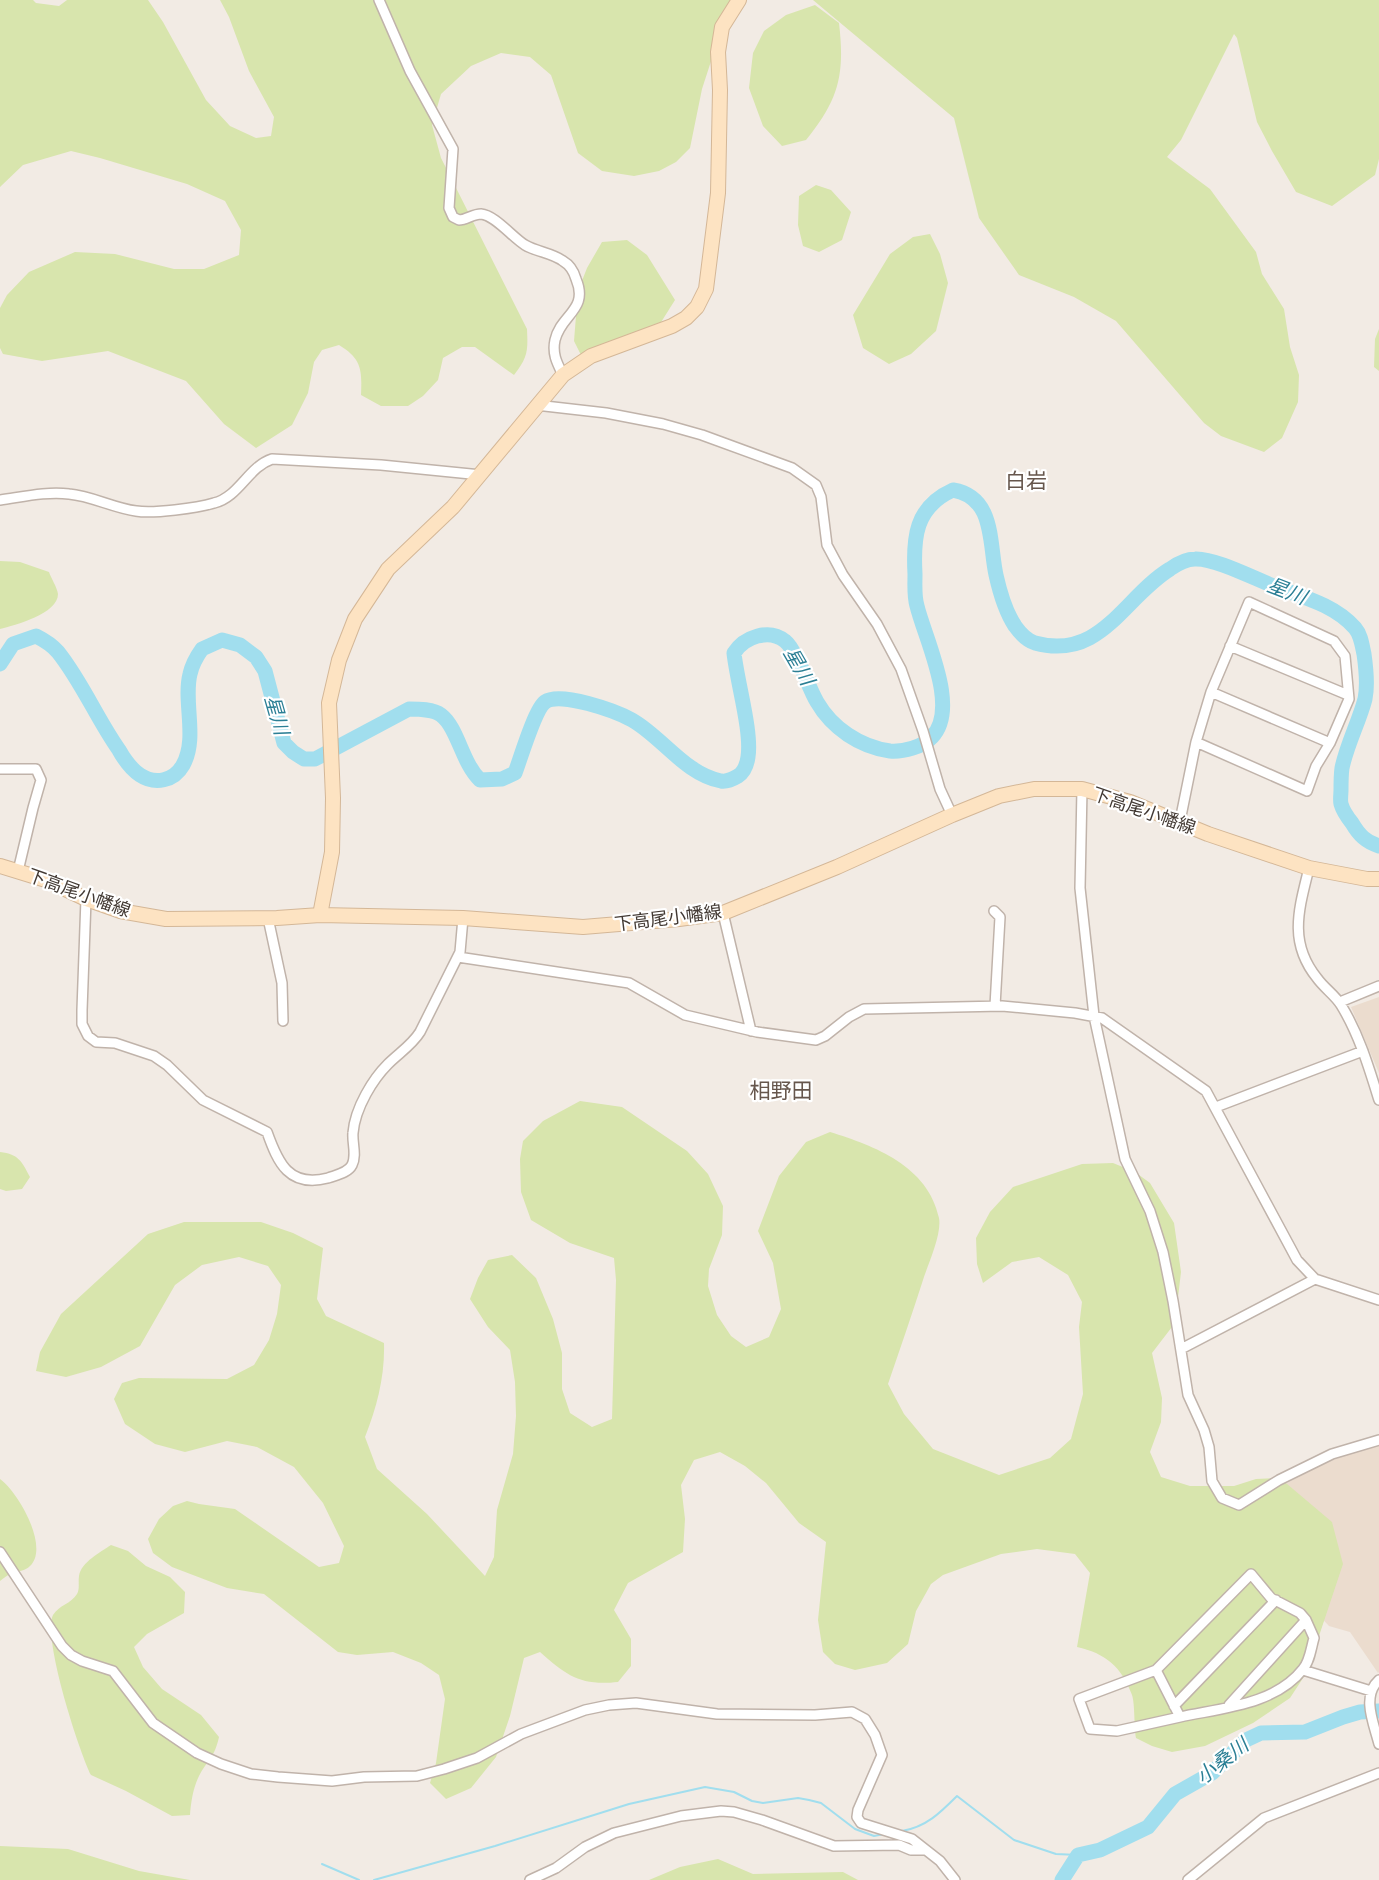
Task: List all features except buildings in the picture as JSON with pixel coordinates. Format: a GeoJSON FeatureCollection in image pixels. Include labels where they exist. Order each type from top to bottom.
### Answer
{"type":"FeatureCollection","features":[{"type":"Feature","properties":{"kind":"main road"},"geometry":{"type":"LineString","coordinates":[[320,915],[332,852],[333,798],[329,703],[339,660],[355,619],[388,569],[453,507],[563,375],[591,356],[672,326],[686,318],[697,307],[706,289],[718,193],[720,90],[718,52],[722,27],[740,0]]}},
{"type":"Feature","properties":{"kind":"main road","name":"下高尾小幡線"},"geometry":{"type":"LineString","coordinates":[[0,866],[46,880],[86,899],[120,911],[166,919],[320,915],[463,918],[583,927],[679,920],[723,913],[837,867],[952,814],[999,796],[1034,789],[1082,789],[1130,802],[1208,834],[1309,868],[1367,879],[1379,879]]}},
{"type":"Feature","properties":{"kind":"street"},"geometry":{"type":"LineString","coordinates":[[379,0],[410,71],[453,149],[448,208],[453,217],[459,220],[478,215],[487,217],[526,246],[561,259],[574,274],[580,298],[558,333],[554,349],[555,358],[563,375]]}},
{"type":"Feature","properties":{"kind":"street"},"geometry":{"type":"LineString","coordinates":[[536,405],[606,413],[663,424],[702,435],[792,468],[816,485],[821,497],[827,545],[843,575],[877,624],[901,669],[923,730],[940,789],[952,814]]}},
{"type":"Feature","properties":{"kind":"street"},"geometry":{"type":"LineString","coordinates":[[0,500],[68,494],[88,497],[136,511],[214,504],[227,498],[260,463],[272,459],[381,465],[481,475]]}},
{"type":"Feature","properties":{"kind":"street"},"geometry":{"type":"LineString","coordinates":[[1180,821],[1196,742],[1211,692],[1249,602],[1334,641],[1345,656],[1349,699],[1330,743],[1316,766],[1307,791],[1196,742]]}},
{"type":"Feature","properties":{"kind":"street"},"geometry":{"type":"LineString","coordinates":[[1230,646],[1348,695]]}},
{"type":"Feature","properties":{"kind":"street"},"geometry":{"type":"LineString","coordinates":[[1211,692],[1330,743]]}},
{"type":"Feature","properties":{"kind":"street"},"geometry":{"type":"LineString","coordinates":[[0,769],[36,769],[41,780],[18,871]]}},
{"type":"Feature","properties":{"kind":"street"},"geometry":{"type":"LineString","coordinates":[[1082,789],[1080,888],[1094,1016],[1125,1159],[1150,1211],[1163,1252],[1188,1395],[1209,1447],[1212,1482],[1222,1498],[1239,1505],[1279,1480],[1332,1454],[1379,1440]]}},
{"type":"Feature","properties":{"kind":"street"},"geometry":{"type":"LineString","coordinates":[[1309,868],[1298,916],[1297,937],[1304,958],[1316,978],[1340,1002],[1351,1021],[1379,1100]]}},
{"type":"Feature","properties":{"kind":"street"},"geometry":{"type":"LineString","coordinates":[[86,899],[82,1024],[88,1036],[96,1042],[115,1043],[133,1048],[160,1060],[203,1100],[267,1132],[282,1167],[295,1176],[307,1179],[338,1175],[350,1168],[354,1158],[354,1125],[364,1098],[386,1065],[415,1040],[460,952],[463,918]]}},
{"type":"Feature","properties":{"kind":"street"},"geometry":{"type":"LineString","coordinates":[[994,911],[1000,917],[995,1006]]}},
{"type":"Feature","properties":{"kind":"street"},"geometry":{"type":"LineString","coordinates":[[723,913],[751,1031]]}},
{"type":"Feature","properties":{"kind":"street"},"geometry":{"type":"LineString","coordinates":[[268,918],[282,983],[283,1021]]}},
{"type":"Feature","properties":{"kind":"street"},"geometry":{"type":"LineString","coordinates":[[458,957],[629,983],[685,1014],[751,1031],[816,1040],[864,1009],[995,1006],[1102,1018],[1206,1091],[1297,1260],[1315,1279],[1379,1300]]}},
{"type":"Feature","properties":{"kind":"street"},"geometry":{"type":"LineString","coordinates":[[1340,1002],[1379,986]]}},
{"type":"Feature","properties":{"kind":"street"},"geometry":{"type":"LineString","coordinates":[[1216,1107],[1363,1051]]}},
{"type":"Feature","properties":{"kind":"street"},"geometry":{"type":"LineString","coordinates":[[1181,1349],[1315,1279]]}},
{"type":"Feature","properties":{"kind":"street"},"geometry":{"type":"LineString","coordinates":[[0,1552],[47,1625],[70,1655],[113,1671],[153,1723],[197,1752],[221,1764],[251,1774],[294,1779],[332,1780],[417,1776],[477,1758],[520,1734],[585,1710],[609,1705],[636,1702],[717,1714],[815,1715],[852,1712],[865,1719],[875,1735],[882,1755],[858,1810],[858,1820],[861,1824],[912,1839],[940,1861],[955,1880]]}},
{"type":"Feature","properties":{"kind":"street"},"geometry":{"type":"LineString","coordinates":[[1251,1574],[1271,1598],[1300,1613],[1306,1620],[1314,1638],[1303,1670],[1290,1682],[1264,1698],[1117,1731],[1090,1730],[1079,1699],[1156,1670],[1251,1574]]}},
{"type":"Feature","properties":{"kind":"street"},"geometry":{"type":"LineString","coordinates":[[1174,1706],[1276,1600]]}},
{"type":"Feature","properties":{"kind":"street"},"geometry":{"type":"LineString","coordinates":[[1229,1706],[1306,1620]]}},
{"type":"Feature","properties":{"kind":"street"},"geometry":{"type":"LineString","coordinates":[[1156,1670],[1180,1717]]}},
{"type":"Feature","properties":{"kind":"street"},"geometry":{"type":"LineString","coordinates":[[1303,1670],[1371,1692]]}},
{"type":"Feature","properties":{"kind":"street"},"geometry":{"type":"LineString","coordinates":[[1379,1680],[1371,1692],[1369,1706],[1379,1744]]}},
{"type":"Feature","properties":{"kind":"street"},"geometry":{"type":"LineString","coordinates":[[1188,1880],[1264,1818],[1379,1773]]}},
{"type":"Feature","properties":{"kind":"street"},"geometry":{"type":"LineString","coordinates":[[530,1880],[556,1868],[585,1847],[614,1833],[681,1816],[721,1811],[734,1812],[762,1820],[834,1846],[899,1845],[911,1850],[925,1850]]}},
{"type":"Feature","properties":{"kind":"shaded area"},"geometry":{"type":"Polygon","coordinates":[[[1379,997],[1379,1073],[1351,1007],[1379,997]]]}},
{"type":"Feature","properties":{"kind":"shaded area"},"geometry":{"type":"Polygon","coordinates":[[[1379,1443],[1378,1673],[1350,1632],[1329,1626],[1311,1607],[1266,1495],[1317,1466],[1379,1443]]]}},
{"type":"Feature","properties":{"kind":"green space"},"geometry":{"type":"Polygon","coordinates":[[[0,0],[33,0],[36,3],[59,6],[67,0],[148,0],[163,22],[206,100],[230,126],[256,138],[271,136],[274,117],[249,71],[229,17],[220,0],[734,0],[726,15],[702,89],[690,148],[676,162],[659,171],[634,176],[602,171],[578,153],[551,75],[530,57],[501,53],[471,66],[441,94],[432,125],[441,158],[527,329],[525,358],[514,375],[475,347],[462,347],[443,358],[438,380],[423,396],[408,406],[381,406],[361,395],[361,372],[356,360],[347,350],[339,345],[322,350],[314,362],[308,393],[292,425],[256,448],[224,424],[186,381],[108,351],[42,361],[3,354],[0,348],[0,308],[7,295],[29,272],[75,252],[115,254],[174,269],[204,269],[239,255],[241,230],[225,201],[187,184],[71,151],[23,165],[0,187],[0,0]]]}},
{"type":"Feature","properties":{"kind":"green space"},"geometry":{"type":"Polygon","coordinates":[[[813,0],[1379,0],[1379,159],[1375,175],[1332,206],[1296,192],[1257,122],[1237,38],[1234,34],[1181,140],[1167,157],[1210,189],[1256,252],[1262,274],[1284,309],[1290,347],[1299,375],[1298,402],[1282,438],[1264,452],[1221,436],[1204,423],[1116,321],[1074,297],[1019,275],[979,218],[954,118],[813,0]]]}},
{"type":"Feature","properties":{"kind":"green space"},"geometry":{"type":"Polygon","coordinates":[[[815,5],[839,23],[841,57],[837,86],[826,112],[806,140],[782,146],[763,126],[749,88],[753,53],[764,31],[786,15],[815,5]]]}},
{"type":"Feature","properties":{"kind":"green space"},"geometry":{"type":"Polygon","coordinates":[[[816,185],[831,190],[851,212],[842,240],[819,252],[803,246],[798,225],[799,196],[816,185]]]}},
{"type":"Feature","properties":{"kind":"green space"},"geometry":{"type":"Polygon","coordinates":[[[930,234],[940,254],[948,283],[936,331],[911,354],[889,364],[863,348],[853,315],[890,254],[913,237],[930,234]]]}},
{"type":"Feature","properties":{"kind":"green space"},"geometry":{"type":"Polygon","coordinates":[[[627,240],[647,255],[675,300],[658,327],[581,355],[574,341],[578,291],[587,268],[602,242],[627,240]]]}},
{"type":"Feature","properties":{"kind":"green space"},"geometry":{"type":"Polygon","coordinates":[[[1379,329],[1379,371],[1374,367],[1375,339],[1379,329]]]}},
{"type":"Feature","properties":{"kind":"green space"},"geometry":{"type":"Polygon","coordinates":[[[0,561],[20,562],[49,572],[58,594],[56,601],[35,618],[0,629],[0,561]]]}},
{"type":"Feature","properties":{"kind":"green space"},"geometry":{"type":"Polygon","coordinates":[[[580,1101],[622,1107],[687,1151],[708,1174],[723,1206],[722,1235],[709,1269],[708,1286],[717,1315],[731,1336],[746,1347],[769,1337],[781,1309],[773,1263],[758,1231],[779,1176],[806,1142],[830,1132],[881,1152],[912,1172],[924,1185],[933,1200],[939,1225],[934,1249],[888,1384],[904,1414],[933,1449],[999,1475],[1050,1458],[1071,1439],[1083,1394],[1079,1327],[1082,1302],[1068,1275],[1039,1257],[1012,1262],[983,1283],[977,1264],[976,1238],[990,1212],[1013,1187],[1082,1164],[1113,1163],[1135,1172],[1150,1183],[1174,1223],[1181,1272],[1175,1323],[1152,1353],[1162,1398],[1161,1422],[1150,1452],[1161,1477],[1190,1486],[1234,1486],[1256,1479],[1280,1478],[1332,1522],[1343,1564],[1307,1672],[1290,1698],[1253,1723],[1205,1746],[1172,1752],[1136,1738],[1132,1695],[1118,1669],[1104,1657],[1077,1647],[1090,1573],[1075,1554],[1037,1549],[1001,1554],[943,1575],[931,1584],[916,1611],[908,1644],[887,1663],[855,1670],[835,1664],[823,1652],[818,1620],[826,1542],[799,1523],[766,1483],[745,1466],[720,1452],[694,1460],[681,1485],[685,1519],[683,1552],[628,1583],[614,1610],[631,1639],[631,1666],[618,1682],[605,1683],[575,1678],[540,1652],[524,1658],[510,1716],[496,1757],[471,1788],[446,1799],[430,1783],[436,1763],[445,1699],[439,1675],[421,1663],[393,1652],[357,1655],[338,1652],[264,1594],[227,1588],[172,1567],[153,1553],[148,1539],[159,1519],[173,1506],[187,1501],[235,1509],[319,1567],[339,1563],[344,1546],[323,1503],[294,1467],[257,1447],[227,1441],[185,1452],[155,1444],[125,1424],[114,1399],[122,1383],[139,1378],[227,1379],[254,1365],[269,1340],[277,1314],[281,1285],[268,1266],[239,1257],[202,1265],[175,1285],[140,1346],[101,1367],[66,1377],[36,1371],[40,1352],[61,1314],[148,1234],[184,1222],[261,1222],[293,1233],[323,1248],[317,1299],[326,1316],[384,1343],[379,1391],[365,1437],[377,1469],[427,1514],[485,1576],[494,1557],[497,1510],[513,1454],[516,1416],[515,1382],[510,1350],[488,1327],[470,1299],[488,1260],[512,1255],[536,1278],[553,1319],[562,1353],[562,1389],[570,1413],[592,1427],[612,1419],[616,1280],[614,1258],[570,1243],[531,1220],[521,1192],[520,1159],[523,1141],[543,1121],[580,1101]]]}},
{"type":"Feature","properties":{"kind":"green space"},"geometry":{"type":"Polygon","coordinates":[[[0,1152],[16,1157],[25,1167],[30,1177],[22,1189],[6,1191],[0,1189],[0,1152]]]}},
{"type":"Feature","properties":{"kind":"green space"},"geometry":{"type":"Polygon","coordinates":[[[0,1479],[23,1507],[34,1534],[36,1546],[35,1557],[30,1566],[0,1581],[0,1479]]]}},
{"type":"Feature","properties":{"kind":"green space"},"geometry":{"type":"Polygon","coordinates":[[[111,1545],[128,1551],[146,1566],[170,1577],[185,1592],[184,1613],[147,1634],[134,1647],[143,1667],[162,1689],[201,1715],[219,1737],[213,1755],[197,1781],[190,1815],[172,1816],[91,1775],[78,1743],[63,1694],[53,1646],[51,1627],[53,1615],[77,1594],[79,1576],[83,1566],[111,1545]]]}},
{"type":"Feature","properties":{"kind":"green space"},"geometry":{"type":"Polygon","coordinates":[[[0,1846],[68,1849],[139,1871],[190,1880],[0,1880],[0,1846]]]}},
{"type":"Feature","properties":{"kind":"green space"},"geometry":{"type":"Polygon","coordinates":[[[718,1859],[753,1874],[843,1872],[858,1880],[649,1880],[680,1867],[718,1859]]]}},
{"type":"Feature","properties":{"kind":"waterway","name":"星川"},"geometry":{"type":"LineString","coordinates":[[0,664],[13,644],[36,636],[51,645],[75,676],[125,760],[137,773],[152,780],[169,778],[175,775],[183,765],[190,732],[188,685],[191,671],[202,649],[222,640],[240,645],[256,657],[265,671],[284,743],[304,759],[315,759],[409,709],[426,710],[438,713],[447,721],[474,773],[480,780],[502,779],[515,773],[532,724],[541,707],[552,699],[563,699],[601,707],[632,720],[696,771],[708,777],[728,781],[745,768],[749,746],[734,653],[738,647],[750,639],[772,635],[779,637],[790,647],[817,702],[839,728],[858,741],[879,749],[907,750],[923,744],[932,737],[940,724],[943,709],[938,673],[916,602],[916,536],[919,525],[931,505],[953,490],[967,494],[983,512],[988,523],[998,582],[1006,608],[1019,631],[1035,643],[1058,646],[1077,643],[1094,635],[1110,624],[1153,581],[1176,565],[1192,559],[1213,562],[1235,570],[1318,603],[1347,620],[1357,631],[1361,640],[1366,688],[1365,699],[1342,768],[1341,802],[1346,814],[1360,834],[1379,846]]}},
{"type":"Feature","properties":{"kind":"waterway","name":"小桑川"},"geometry":{"type":"LineString","coordinates":[[1062,1880],[1078,1855],[1100,1850],[1148,1827],[1175,1794],[1212,1773],[1246,1740],[1261,1733],[1305,1732],[1360,1712],[1379,1711]]}},
{"type":"Feature","properties":{"kind":"waterway"},"geometry":{"type":"LineString","coordinates":[[374,1880],[495,1846],[629,1804],[705,1787],[734,1792],[752,1801],[763,1803],[798,1798],[821,1803],[855,1829],[874,1836],[884,1834]]}},
{"type":"Feature","properties":{"kind":"waterway"},"geometry":{"type":"LineString","coordinates":[[902,1831],[925,1823],[957,1796],[1014,1840],[1056,1854],[1078,1855]]}},
{"type":"Feature","properties":{"kind":"waterway"},"geometry":{"type":"LineString","coordinates":[[322,1864],[359,1880]]}},
{"type":"Feature","properties":{"kind":"district","name":"白岩"},"geometry":{"type":"Point","coordinates":[1026,481]}},
{"type":"Feature","properties":{"kind":"district","name":"相野田"},"geometry":{"type":"Point","coordinates":[781,1091]}}]}
